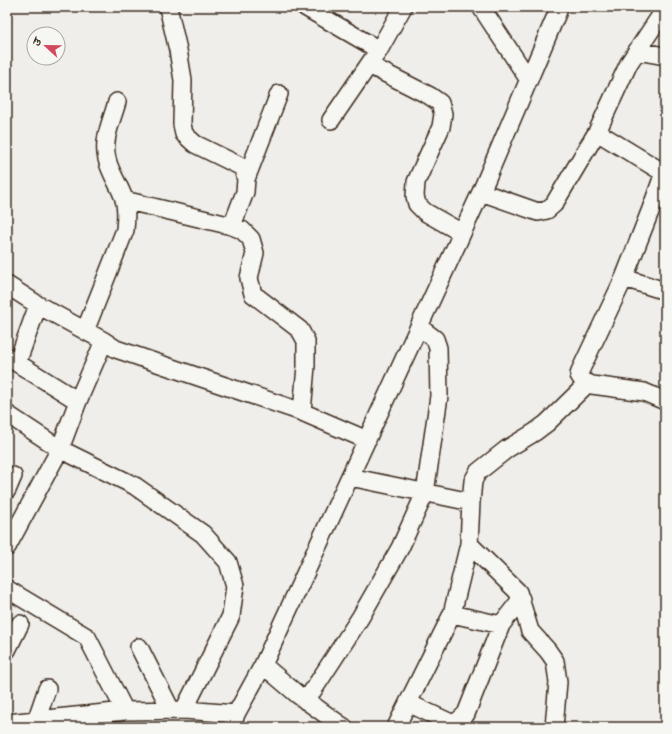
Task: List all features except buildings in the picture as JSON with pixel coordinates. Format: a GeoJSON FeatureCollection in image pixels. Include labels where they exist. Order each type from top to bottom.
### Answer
{"type":"FeatureCollection","features":[{"type":"Feature","properties":{"kind":"street"},"geometry":{"type":"LineString","coordinates":[[168,7],[183,80],[182,124],[184,134],[195,144],[242,167],[246,179]]}},
{"type":"Feature","properties":{"kind":"street"},"geometry":{"type":"LineString","coordinates":[[305,7],[379,50]]}},
{"type":"Feature","properties":{"kind":"street"},"geometry":{"type":"LineString","coordinates":[[331,120],[379,50],[402,7]]}},
{"type":"Feature","properties":{"kind":"street"},"geometry":{"type":"LineString","coordinates":[[481,7],[529,80]]}},
{"type":"Feature","properties":{"kind":"street"},"geometry":{"type":"LineString","coordinates":[[7,723],[125,711],[178,710],[234,721],[263,665],[462,234],[529,80],[558,11],[558,7]]}},
{"type":"Feature","properties":{"kind":"street"},"geometry":{"type":"LineString","coordinates":[[481,192],[538,212],[547,210],[554,204],[597,132],[629,63],[665,9]]}},
{"type":"Feature","properties":{"kind":"street"},"geometry":{"type":"LineString","coordinates":[[638,51],[665,56]]}},
{"type":"Feature","properties":{"kind":"street"},"geometry":{"type":"LineString","coordinates":[[369,65],[430,96],[440,103],[443,114],[441,127],[416,182],[414,196],[417,204],[426,212],[462,234]]}},
{"type":"Feature","properties":{"kind":"street"},"geometry":{"type":"LineString","coordinates":[[232,226],[245,192],[246,179],[280,94]]}},
{"type":"Feature","properties":{"kind":"street"},"geometry":{"type":"LineString","coordinates":[[85,331],[125,230],[126,213],[124,200],[107,159],[106,145],[108,130],[117,102]]}},
{"type":"Feature","properties":{"kind":"street"},"geometry":{"type":"LineString","coordinates":[[597,132],[664,172],[658,210],[624,278],[579,375],[583,381],[592,385],[644,392],[665,401]]}},
{"type":"Feature","properties":{"kind":"street"},"geometry":{"type":"LineString","coordinates":[[124,200],[232,226],[242,230],[251,239],[255,253],[249,278],[253,294],[300,330],[306,341],[306,366],[302,412]]}},
{"type":"Feature","properties":{"kind":"street"},"geometry":{"type":"LineString","coordinates":[[624,278],[665,291]]}},
{"type":"Feature","properties":{"kind":"street"},"geometry":{"type":"LineString","coordinates":[[7,285],[38,305],[116,349],[302,412],[367,440]]}},
{"type":"Feature","properties":{"kind":"street"},"geometry":{"type":"LineString","coordinates":[[38,305],[12,360],[78,401]]}},
{"type":"Feature","properties":{"kind":"street"},"geometry":{"type":"LineString","coordinates":[[306,701],[360,618],[400,548],[425,493],[439,396],[438,348],[435,340],[419,327]]}},
{"type":"Feature","properties":{"kind":"street"},"geometry":{"type":"LineString","coordinates":[[7,547],[60,449],[78,401],[104,341]]}},
{"type":"Feature","properties":{"kind":"street"},"geometry":{"type":"LineString","coordinates":[[396,727],[452,614],[469,544],[470,502],[473,481],[478,472],[507,449],[547,423],[588,383]]}},
{"type":"Feature","properties":{"kind":"street"},"geometry":{"type":"LineString","coordinates":[[7,414],[60,449],[135,486],[203,534],[228,562],[235,586],[231,616],[178,710]]}},
{"type":"Feature","properties":{"kind":"street"},"geometry":{"type":"LineString","coordinates":[[350,477],[470,502]]}},
{"type":"Feature","properties":{"kind":"street"},"geometry":{"type":"LineString","coordinates":[[469,544],[518,592],[530,631],[555,661],[558,682],[554,727]]}},
{"type":"Feature","properties":{"kind":"street"},"geometry":{"type":"LineString","coordinates":[[7,589],[87,637],[125,711]]}},
{"type":"Feature","properties":{"kind":"street"},"geometry":{"type":"LineString","coordinates":[[408,703],[451,723],[462,718],[466,714],[501,625],[520,599]]}},
{"type":"Feature","properties":{"kind":"street"},"geometry":{"type":"LineString","coordinates":[[452,614],[501,625]]}},
{"type":"Feature","properties":{"kind":"street"},"geometry":{"type":"LineString","coordinates":[[7,650],[20,624]]}},
{"type":"Feature","properties":{"kind":"street"},"geometry":{"type":"LineString","coordinates":[[139,647],[178,710]]}},
{"type":"Feature","properties":{"kind":"street"},"geometry":{"type":"LineString","coordinates":[[263,665],[306,701],[344,727]]}},
{"type":"Feature","properties":{"kind":"street"},"geometry":{"type":"LineString","coordinates":[[36,721],[47,689]]}}]}
